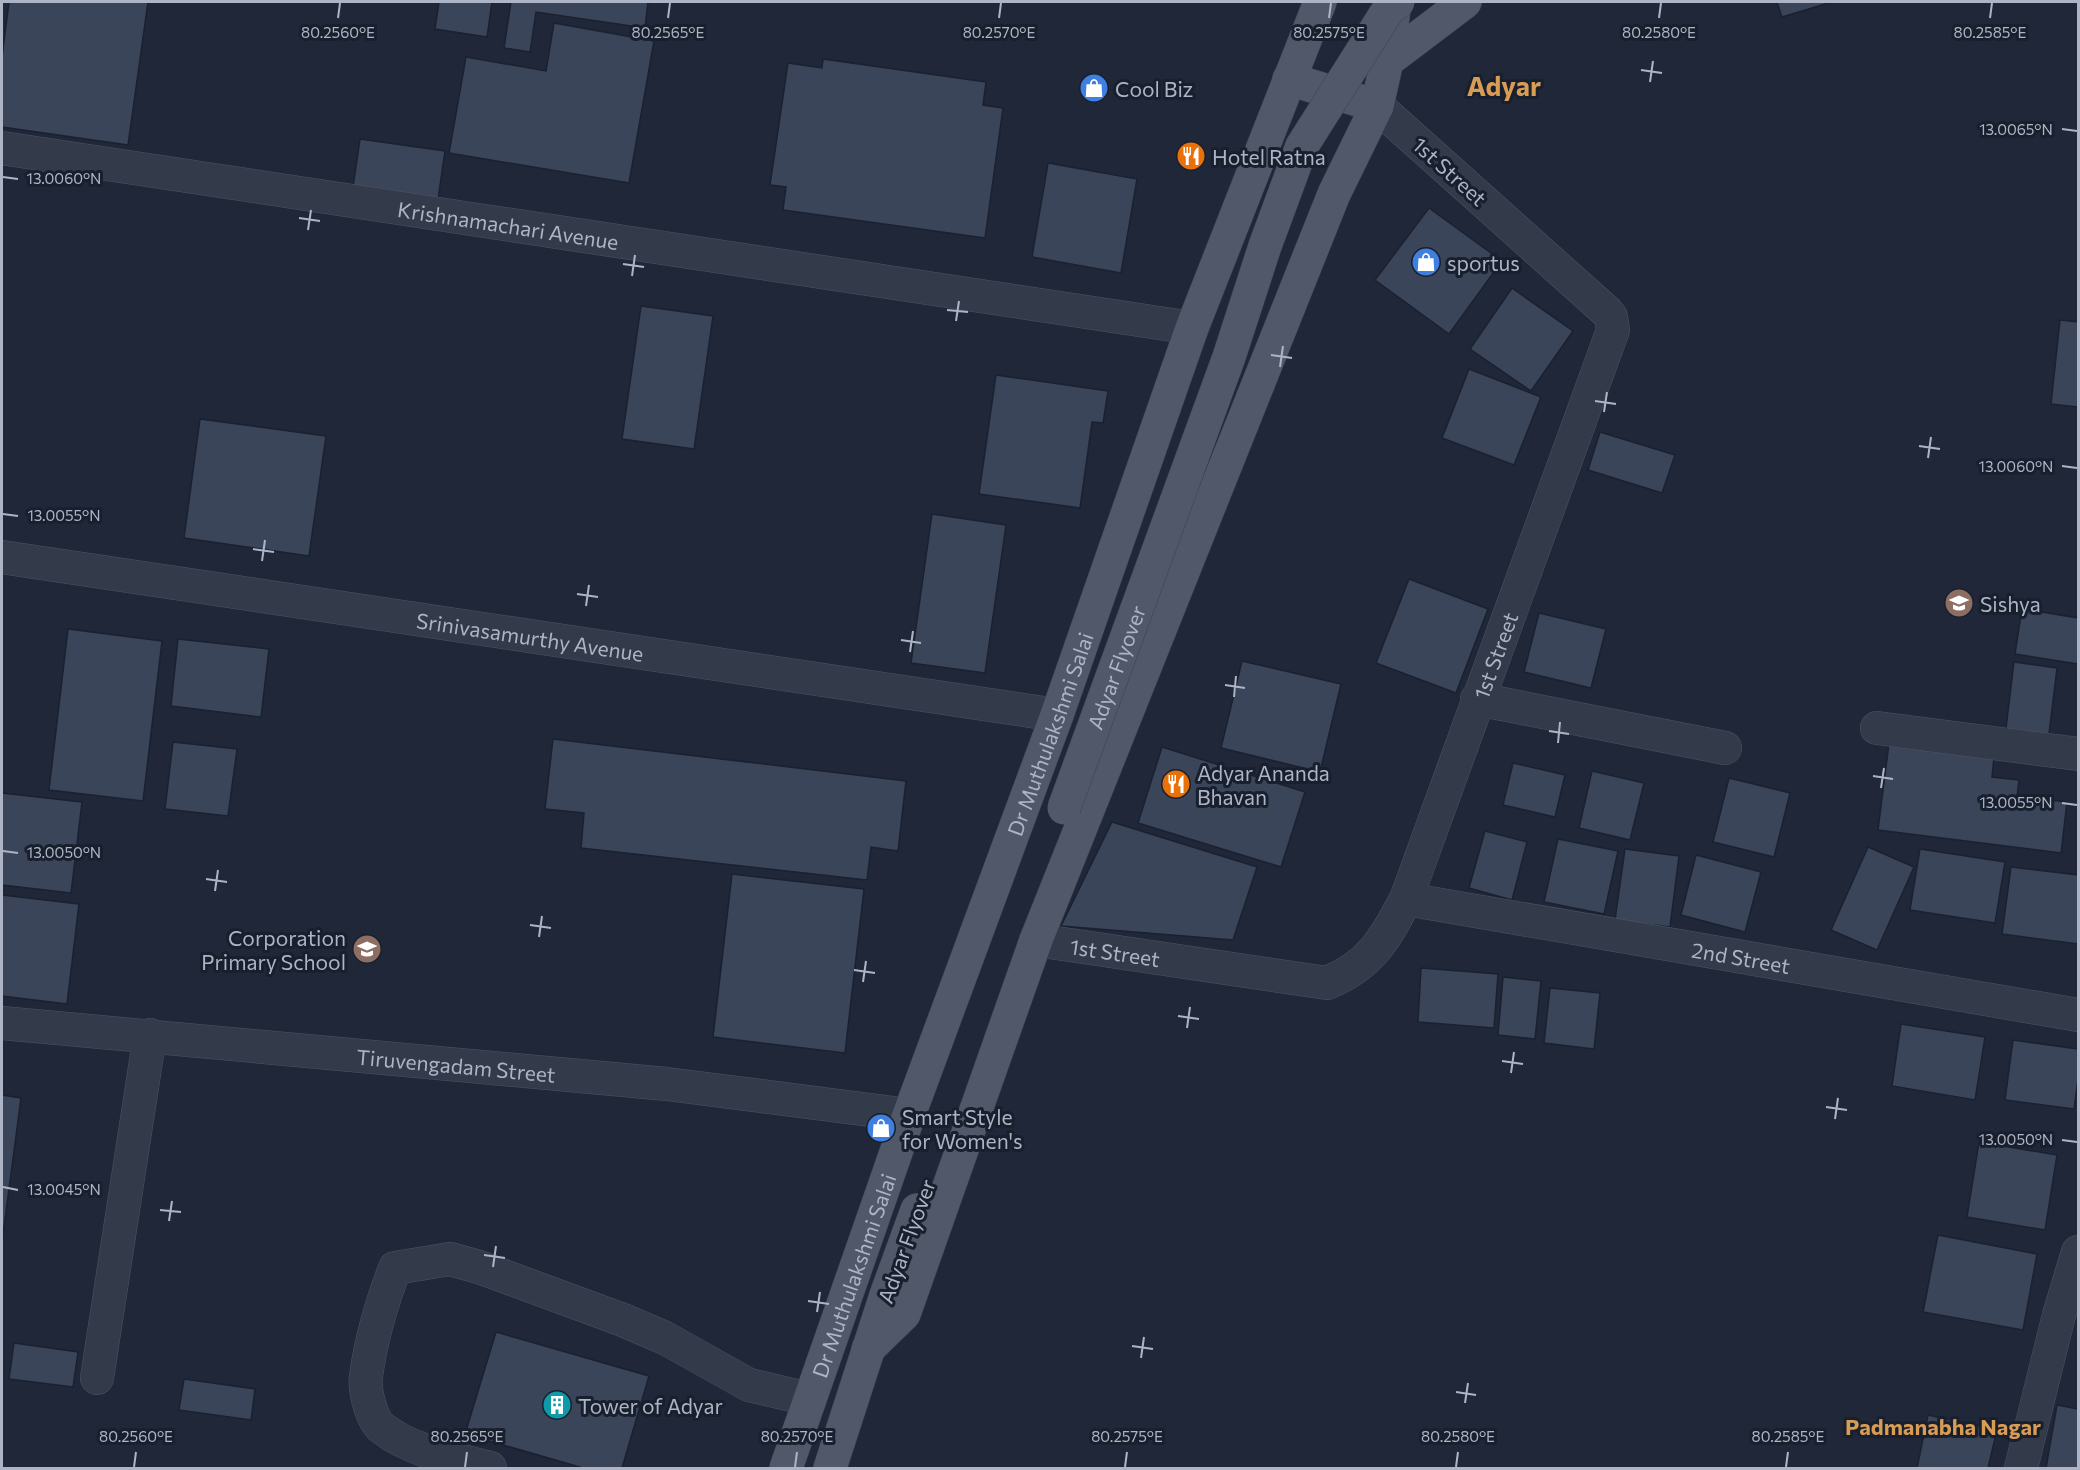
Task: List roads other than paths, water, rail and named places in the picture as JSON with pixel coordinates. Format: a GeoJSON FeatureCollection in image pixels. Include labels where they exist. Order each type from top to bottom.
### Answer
{"type":"FeatureCollection","features":[{"type":"Feature","properties":{"kind":"main road","name":"Dr Muthulakshmi Salai"},"geometry":{"type":"LineString","coordinates":[[786,1468],[909,1115],[1057,715],[1192,328],[1320,2]]}},
{"type":"Feature","properties":{"kind":"main road"},"geometry":{"type":"LineString","coordinates":[[868,1349],[904,1314],[1036,940],[1334,194],[1377,106],[1387,62],[1396,2]]}},
{"type":"Feature","properties":{"kind":"main road","name":"Adyar Flyover"},"geometry":{"type":"LineString","coordinates":[[868,1349],[1221,379],[1264,246],[1302,146],[1388,10],[1396,2]]}},
{"type":"Feature","properties":{"kind":"main road"},"geometry":{"type":"LineString","coordinates":[[1387,62],[1465,2]]}},
{"type":"Feature","properties":{"kind":"main road"},"geometry":{"type":"LineString","coordinates":[[1289,79],[1377,106]]}},
{"type":"Feature","properties":{"kind":"main road","name":"Dr Muthulakshmi Salai"},"geometry":{"type":"LineString","coordinates":[[830,1468],[868,1349]]}},
{"type":"Feature","properties":{"kind":"street","name":"1st Street"},"geometry":{"type":"LineString","coordinates":[[1036,940],[1327,983],[1347,975],[1369,958],[1386,937],[1406,899],[1613,330],[1611,317],[1377,106]]}},
{"type":"Feature","properties":{"kind":"street","name":"Krishnamachari Avenue"},"geometry":{"type":"LineString","coordinates":[[2,148],[1192,328]]}},
{"type":"Feature","properties":{"kind":"street","name":"Srinivasamurthy Avenue"},"geometry":{"type":"LineString","coordinates":[[2,557],[1057,715]]}},
{"type":"Feature","properties":{"kind":"street"},"geometry":{"type":"LineString","coordinates":[[1477,699],[1725,748]]}},
{"type":"Feature","properties":{"kind":"street"},"geometry":{"type":"LineString","coordinates":[[1877,728],[2079,754]]}},
{"type":"Feature","properties":{"kind":"street","name":"2nd Street"},"geometry":{"type":"LineString","coordinates":[[1406,899],[2079,1015]]}},
{"type":"Feature","properties":{"kind":"street","name":"Tiruvengadam Street"},"geometry":{"type":"LineString","coordinates":[[2,1023],[667,1084],[909,1115]]}},
{"type":"Feature","properties":{"kind":"street"},"geometry":{"type":"LineString","coordinates":[[97,1378],[150,1035]]}},
{"type":"Feature","properties":{"kind":"street"},"geometry":{"type":"LineString","coordinates":[[2021,1468],[2069,1317],[2079,1252]]}},
{"type":"Feature","properties":{"kind":"street"},"geometry":{"type":"LineString","coordinates":[[490,1468],[434,1453],[402,1440],[379,1426],[369,1402],[366,1378],[395,1268],[450,1259],[479,1267],[633,1324],[665,1338],[749,1385],[809,1399]]}},
{"type":"Feature","properties":{"kind":"place","name":"Cool Biz"},"geometry":{"type":"Point","coordinates":[1094,88]}},
{"type":"Feature","properties":{"kind":"place","name":"Hotel Ratna"},"geometry":{"type":"Point","coordinates":[1191,156]}},
{"type":"Feature","properties":{"kind":"place","name":"sportus"},"geometry":{"type":"Point","coordinates":[1426,262]}},
{"type":"Feature","properties":{"kind":"place","name":"Sishya"},"geometry":{"type":"Point","coordinates":[1959,603]}},
{"type":"Feature","properties":{"kind":"place","name":"Adyar Ananda Bhavan"},"geometry":{"type":"Point","coordinates":[1176,784]}},
{"type":"Feature","properties":{"kind":"place","name":"Corporation Primary School"},"geometry":{"type":"Point","coordinates":[367,949]}},
{"type":"Feature","properties":{"kind":"place","name":"Smart Style for Women's"},"geometry":{"type":"Point","coordinates":[881,1128]}},
{"type":"Feature","properties":{"kind":"place","name":"Tower of Adyar"},"geometry":{"type":"Point","coordinates":[557,1405]}},
{"type":"Feature","properties":{"kind":"district","name":"Adyar"},"geometry":{"type":"Point","coordinates":[1504,85]}},
{"type":"Feature","properties":{"kind":"district","name":"Padmanabha Nagar"},"geometry":{"type":"Point","coordinates":[1943,1426]}}]}
